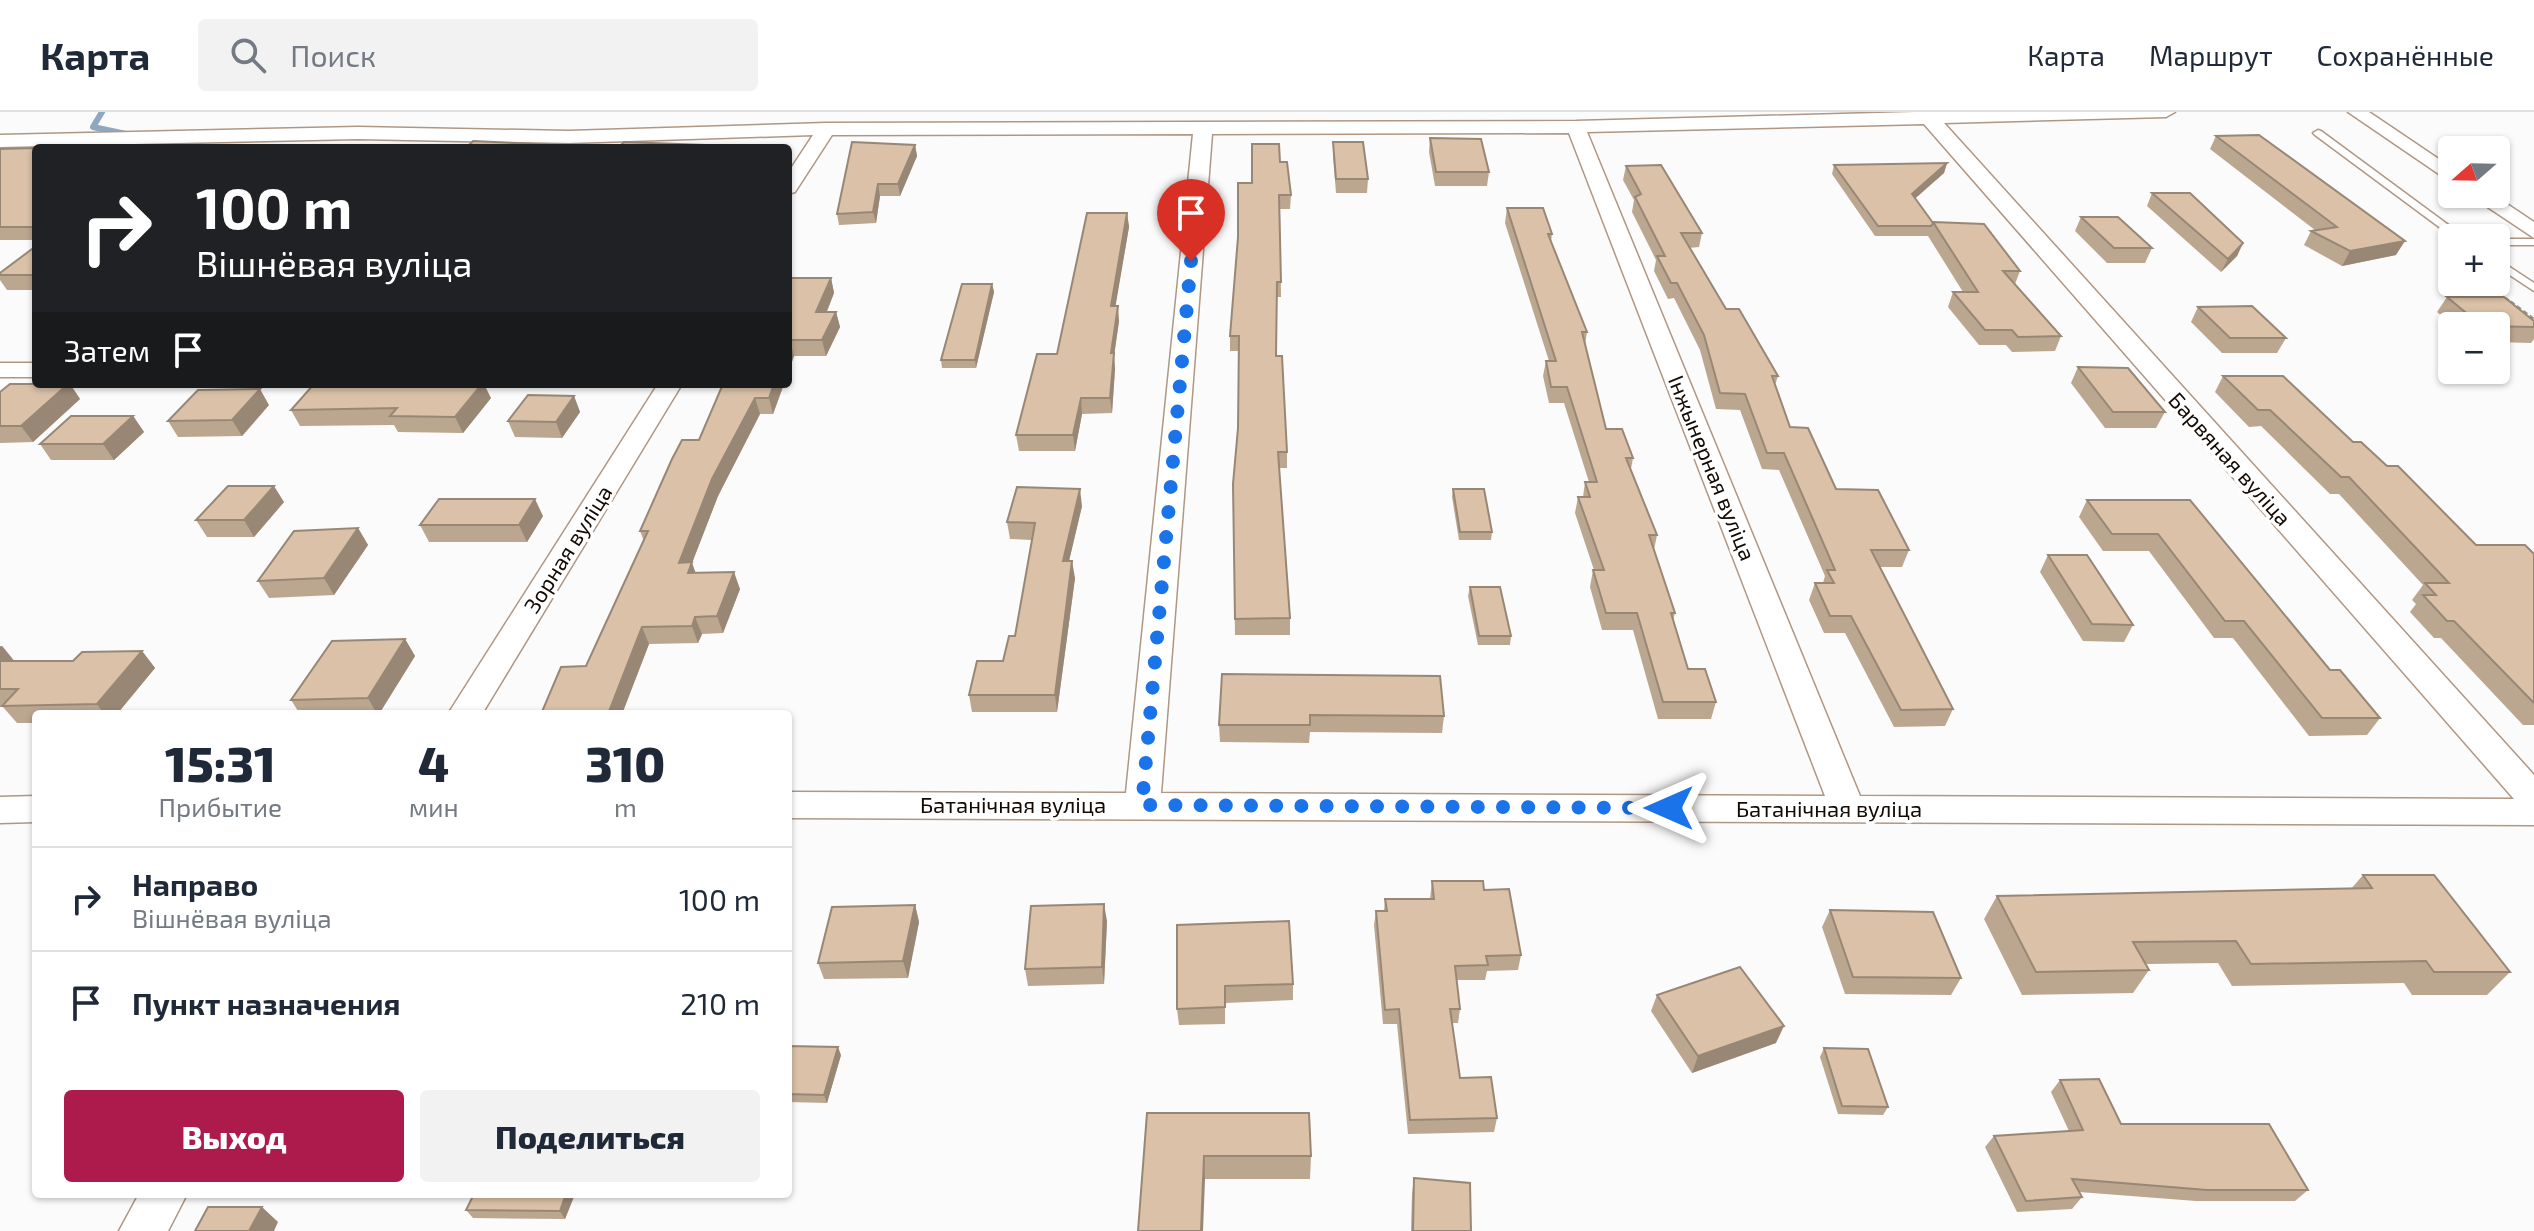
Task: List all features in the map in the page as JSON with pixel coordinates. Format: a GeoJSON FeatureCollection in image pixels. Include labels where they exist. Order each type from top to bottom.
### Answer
{"type":"FeatureCollection","features":[{"type":"Feature","properties":{"kind":"street"},"geometry":{"type":"LineString","coordinates":[[0,141],[358,133],[569,137],[826,129],[1576,127],[1926,115],[2166,112]]}},
{"type":"Feature","properties":{"kind":"street"},"geometry":{"type":"LineString","coordinates":[[2357,112],[2438,167]]}},
{"type":"Feature","properties":{"kind":"street","name":"Барвяная вуліца"},"geometry":{"type":"LineString","coordinates":[[1926,115],[2534,798]]}},
{"type":"Feature","properties":{"kind":"street","name":"Інжынерная вуліца"},"geometry":{"type":"LineString","coordinates":[[1576,127],[1848,809]]}},
{"type":"Feature","properties":{"kind":"street"},"geometry":{"type":"LineString","coordinates":[[792,182],[826,129]]}},
{"type":"Feature","properties":{"kind":"street"},"geometry":{"type":"LineString","coordinates":[[1142,805],[1203,129]]}},
{"type":"Feature","properties":{"kind":"street"},"geometry":{"type":"LineString","coordinates":[[2499,208],[2534,232]]}},
{"type":"Feature","properties":{"kind":"street"},"geometry":{"type":"LineString","coordinates":[[0,370],[32,370]]}},
{"type":"Feature","properties":{"kind":"street","name":"Зорная вуліца"},"geometry":{"type":"LineString","coordinates":[[467,710],[668,388]]}},
{"type":"Feature","properties":{"kind":"street","name":"Батанічная вуліца"},"geometry":{"type":"LineString","coordinates":[[792,805],[2534,812]]}},
{"type":"Feature","properties":{"kind":"street"},"geometry":{"type":"LineString","coordinates":[[0,810],[32,809]]}},
{"type":"Feature","properties":{"kind":"street"},"geometry":{"type":"LineString","coordinates":[[142,1231],[163,1198]]}},
{"type":"Feature","properties":{"kind":"lane"},"geometry":{"type":"LineString","coordinates":[[2318,133],[2442,224]]}},
{"type":"Feature","properties":{"kind":"lane"},"geometry":{"type":"LineString","coordinates":[[2510,242],[2534,242]]}},
{"type":"Feature","properties":{"kind":"lane"},"geometry":{"type":"LineString","coordinates":[[2510,271],[2534,288]]}},
{"type":"Feature","properties":{"kind":"path"},"geometry":{"type":"LineString","coordinates":[[2502,296],[2534,320]]}},
{"type":"Feature","properties":{"kind":"building"},"geometry":{"type":"Polygon","coordinates":[[[2259,135],[2405,241],[2350,251],[2311,231],[2337,227],[2216,136],[2259,135]]]}},
{"type":"Feature","properties":{"kind":"building"},"geometry":{"type":"Polygon","coordinates":[[[1430,138],[1481,139],[1489,172],[1436,172],[1430,138]]]}},
{"type":"Feature","properties":{"kind":"building"},"geometry":{"type":"Polygon","coordinates":[[[473,141],[534,144],[470,144],[473,141]]]}},
{"type":"Feature","properties":{"kind":"building"},"geometry":{"type":"Polygon","coordinates":[[[624,142],[678,144],[622,144],[624,142]]]}},
{"type":"Feature","properties":{"kind":"building"},"geometry":{"type":"Polygon","coordinates":[[[852,142],[915,145],[898,184],[878,184],[873,212],[837,214],[852,142]]]}},
{"type":"Feature","properties":{"kind":"building"},"geometry":{"type":"Polygon","coordinates":[[[1333,142],[1363,142],[1368,179],[1336,179],[1333,142]]]}},
{"type":"Feature","properties":{"kind":"building"},"geometry":{"type":"Polygon","coordinates":[[[1252,144],[1279,144],[1280,162],[1287,162],[1291,195],[1279,195],[1281,282],[1277,282],[1276,356],[1282,356],[1287,452],[1278,452],[1290,618],[1235,619],[1233,484],[1238,428],[1239,336],[1230,336],[1238,237],[1238,183],[1252,183],[1252,144]]]}},
{"type":"Feature","properties":{"kind":"building"},"geometry":{"type":"Polygon","coordinates":[[[32,148],[32,227],[0,227],[0,149],[32,148]]]}},
{"type":"Feature","properties":{"kind":"building"},"geometry":{"type":"Polygon","coordinates":[[[1947,163],[1912,194],[1933,223],[1931,226],[1878,226],[1834,165],[1947,163]]]}},
{"type":"Feature","properties":{"kind":"building"},"geometry":{"type":"Polygon","coordinates":[[[1661,165],[1702,233],[1681,233],[1726,309],[1739,309],[1778,376],[1772,376],[1790,427],[1808,428],[1836,489],[1878,490],[1909,550],[1871,550],[1953,709],[1901,710],[1851,616],[1830,616],[1815,583],[1834,583],[1827,570],[1835,570],[1784,453],[1767,453],[1745,394],[1720,393],[1704,335],[1677,283],[1671,283],[1657,256],[1665,256],[1635,197],[1641,194],[1626,166],[1661,165]]]}},
{"type":"Feature","properties":{"kind":"building"},"geometry":{"type":"Polygon","coordinates":[[[2152,193],[2190,193],[2243,243],[2228,259],[2152,193]]]}},
{"type":"Feature","properties":{"kind":"building"},"geometry":{"type":"Polygon","coordinates":[[[1507,208],[1543,208],[1552,234],[1548,234],[1587,332],[1582,332],[1606,429],[1622,429],[1633,458],[1626,458],[1657,535],[1649,535],[1675,613],[1671,613],[1688,669],[1705,669],[1716,702],[1663,702],[1637,613],[1606,613],[1593,570],[1604,570],[1578,497],[1590,497],[1585,482],[1597,482],[1567,387],[1551,387],[1546,361],[1556,361],[1507,208]]]}},
{"type":"Feature","properties":{"kind":"building"},"geometry":{"type":"Polygon","coordinates":[[[1087,213],[1127,213],[1111,306],[1118,306],[1111,353],[1114,353],[1110,398],[1081,398],[1073,435],[1016,435],[1037,354],[1057,354],[1087,213]]]}},
{"type":"Feature","properties":{"kind":"building"},"geometry":{"type":"Polygon","coordinates":[[[2081,217],[2118,217],[2152,248],[2114,248],[2081,217]]]}},
{"type":"Feature","properties":{"kind":"building"},"geometry":{"type":"Polygon","coordinates":[[[1933,222],[1984,224],[2020,271],[2003,271],[2061,336],[2018,337],[2012,330],[1985,330],[1953,292],[1978,292],[1933,222]]]}},
{"type":"Feature","properties":{"kind":"building"},"geometry":{"type":"Polygon","coordinates":[[[32,249],[32,275],[0,273],[32,249]]]}},
{"type":"Feature","properties":{"kind":"building"},"geometry":{"type":"Polygon","coordinates":[[[792,278],[831,278],[816,312],[836,312],[822,340],[792,340],[792,278]]]}},
{"type":"Feature","properties":{"kind":"building"},"geometry":{"type":"Polygon","coordinates":[[[962,284],[992,284],[975,360],[941,360],[962,284]]]}},
{"type":"Feature","properties":{"kind":"building"},"geometry":{"type":"Polygon","coordinates":[[[2447,297],[2504,297],[2534,321],[2534,327],[2510,327],[2510,312],[2465,312],[2447,297]]]}},
{"type":"Feature","properties":{"kind":"building"},"geometry":{"type":"Polygon","coordinates":[[[2252,306],[2286,338],[2230,338],[2198,307],[2252,306]]]}},
{"type":"Feature","properties":{"kind":"building"},"geometry":{"type":"Polygon","coordinates":[[[2078,367],[2128,368],[2165,412],[2113,412],[2078,367]]]}},
{"type":"Feature","properties":{"kind":"building"},"geometry":{"type":"Polygon","coordinates":[[[2223,376],[2283,376],[2353,442],[2361,442],[2387,466],[2398,466],[2476,545],[2525,545],[2534,554],[2534,703],[2454,621],[2447,621],[2423,595],[2436,595],[2425,583],[2449,583],[2349,477],[2341,477],[2270,410],[2258,410],[2223,376]]]}},
{"type":"Feature","properties":{"kind":"building"},"geometry":{"type":"Polygon","coordinates":[[[10,384],[64,388],[21,426],[0,426],[0,392],[10,384]]]}},
{"type":"Feature","properties":{"kind":"building"},"geometry":{"type":"Polygon","coordinates":[[[310,388],[479,388],[455,417],[390,416],[397,408],[291,410],[310,388]]]}},
{"type":"Feature","properties":{"kind":"building"},"geometry":{"type":"Polygon","coordinates":[[[721,388],[773,388],[769,398],[755,398],[712,479],[679,563],[692,562],[688,573],[734,572],[717,616],[695,617],[692,626],[642,627],[610,710],[543,710],[561,667],[586,666],[648,531],[640,531],[672,459],[682,440],[699,440],[721,388]]]}},
{"type":"Feature","properties":{"kind":"building"},"geometry":{"type":"Polygon","coordinates":[[[260,389],[232,420],[168,421],[198,390],[260,389]]]}},
{"type":"Feature","properties":{"kind":"building"},"geometry":{"type":"Polygon","coordinates":[[[528,395],[574,396],[556,422],[508,421],[528,395]]]}},
{"type":"Feature","properties":{"kind":"building"},"geometry":{"type":"Polygon","coordinates":[[[71,416],[133,416],[103,444],[40,444],[71,416]]]}},
{"type":"Feature","properties":{"kind":"building"},"geometry":{"type":"Polygon","coordinates":[[[228,486],[274,486],[244,520],[196,520],[228,486]]]}},
{"type":"Feature","properties":{"kind":"building"},"geometry":{"type":"Polygon","coordinates":[[[1017,487],[1080,489],[1063,561],[1072,561],[1055,695],[969,695],[977,661],[1003,661],[1009,636],[1015,636],[1035,523],[1007,522],[1017,487]]]}},
{"type":"Feature","properties":{"kind":"building"},"geometry":{"type":"Polygon","coordinates":[[[1453,489],[1484,489],[1492,532],[1460,532],[1453,489]]]}},
{"type":"Feature","properties":{"kind":"building"},"geometry":{"type":"Polygon","coordinates":[[[439,499],[535,499],[519,525],[420,525],[439,499]]]}},
{"type":"Feature","properties":{"kind":"building"},"geometry":{"type":"Polygon","coordinates":[[[2087,500],[2190,500],[2330,670],[2340,670],[2380,718],[2322,718],[2244,621],[2225,621],[2158,534],[2112,534],[2087,500]]]}},
{"type":"Feature","properties":{"kind":"building"},"geometry":{"type":"Polygon","coordinates":[[[358,528],[324,578],[258,581],[294,531],[358,528]]]}},
{"type":"Feature","properties":{"kind":"building"},"geometry":{"type":"Polygon","coordinates":[[[2048,555],[2087,555],[2133,625],[2092,624],[2048,555]]]}},
{"type":"Feature","properties":{"kind":"building"},"geometry":{"type":"Polygon","coordinates":[[[1470,587],[1500,587],[1511,636],[1479,636],[1470,587]]]}},
{"type":"Feature","properties":{"kind":"building"},"geometry":{"type":"Polygon","coordinates":[[[405,639],[368,698],[291,700],[332,641],[405,639]]]}},
{"type":"Feature","properties":{"kind":"building"},"geometry":{"type":"Polygon","coordinates":[[[142,651],[97,704],[2,706],[18,689],[0,689],[0,661],[73,661],[82,652],[142,651]]]}},
{"type":"Feature","properties":{"kind":"building"},"geometry":{"type":"Polygon","coordinates":[[[1222,674],[1440,676],[1444,716],[1310,715],[1310,725],[1219,725],[1222,674]]]}},
{"type":"Feature","properties":{"kind":"building"},"geometry":{"type":"Polygon","coordinates":[[[2363,875],[2434,875],[2510,972],[2434,972],[2426,961],[2251,964],[2236,941],[2133,942],[2149,970],[2036,972],[1997,896],[2372,888],[2363,875]]]}},
{"type":"Feature","properties":{"kind":"building"},"geometry":{"type":"Polygon","coordinates":[[[1432,881],[1483,881],[1484,890],[1509,889],[1521,955],[1486,956],[1488,965],[1455,966],[1460,1009],[1450,1009],[1460,1078],[1491,1077],[1497,1118],[1410,1120],[1399,1009],[1385,1010],[1376,911],[1387,911],[1385,899],[1434,899],[1432,881]]]}},
{"type":"Feature","properties":{"kind":"building"},"geometry":{"type":"Polygon","coordinates":[[[1104,904],[1102,967],[1025,969],[1031,906],[1104,904]]]}},
{"type":"Feature","properties":{"kind":"building"},"geometry":{"type":"Polygon","coordinates":[[[915,905],[903,961],[818,963],[832,907],[915,905]]]}},
{"type":"Feature","properties":{"kind":"building"},"geometry":{"type":"Polygon","coordinates":[[[1830,910],[1933,912],[1961,978],[1853,977],[1830,910]]]}},
{"type":"Feature","properties":{"kind":"building"},"geometry":{"type":"Polygon","coordinates":[[[1289,921],[1293,984],[1225,986],[1225,1007],[1177,1009],[1177,925],[1289,921]]]}},
{"type":"Feature","properties":{"kind":"building"},"geometry":{"type":"Polygon","coordinates":[[[1740,967],[1784,1026],[1698,1056],[1657,995],[1740,967]]]}},
{"type":"Feature","properties":{"kind":"building"},"geometry":{"type":"Polygon","coordinates":[[[792,1046],[838,1047],[824,1095],[792,1094],[792,1046]]]}},
{"type":"Feature","properties":{"kind":"building"},"geometry":{"type":"Polygon","coordinates":[[[1824,1048],[1868,1049],[1888,1107],[1842,1106],[1824,1048]]]}},
{"type":"Feature","properties":{"kind":"building"},"geometry":{"type":"Polygon","coordinates":[[[2099,1079],[2121,1124],[2269,1124],[2308,1190],[2207,1190],[2072,1179],[2082,1197],[2026,1201],[1994,1136],[2083,1130],[2060,1080],[2099,1079]]]}},
{"type":"Feature","properties":{"kind":"building"},"geometry":{"type":"Polygon","coordinates":[[[1147,1113],[1309,1113],[1311,1156],[1204,1156],[1201,1231],[1138,1231],[1147,1113]]]}},
{"type":"Feature","properties":{"kind":"building"},"geometry":{"type":"Polygon","coordinates":[[[1414,1178],[1470,1183],[1471,1231],[1413,1231],[1414,1178]]]}},
{"type":"Feature","properties":{"kind":"building"},"geometry":{"type":"Polygon","coordinates":[[[472,1198],[565,1198],[560,1211],[466,1210],[472,1198]]]}},
{"type":"Feature","properties":{"kind":"building"},"geometry":{"type":"Polygon","coordinates":[[[208,1207],[262,1207],[249,1231],[195,1231],[208,1207]]]}},
{"type":"Feature","properties":{"kind":"waterway"},"geometry":{"type":"LineString","coordinates":[[102,112],[93,127],[126,134]]}},
{"type":"Feature","properties":{"kind":"route"},"geometry":{"type":"LineString","coordinates":[[1191,261],[1142,805],[1669,808]]}}]}
